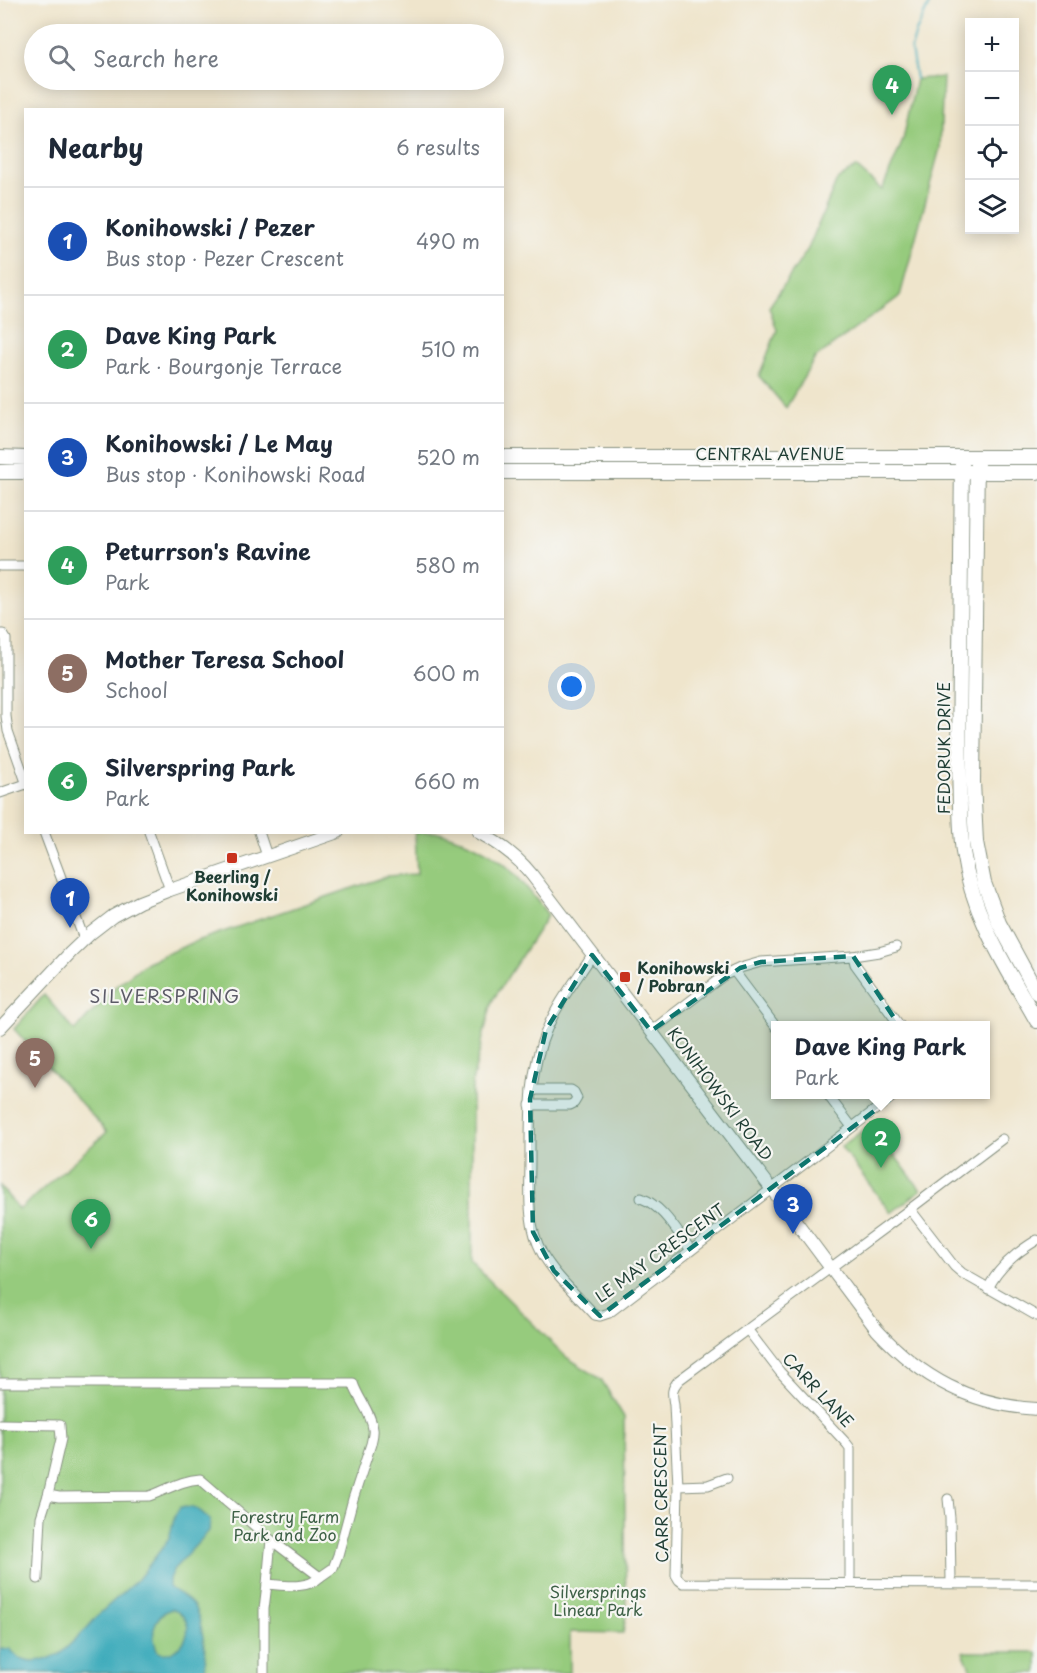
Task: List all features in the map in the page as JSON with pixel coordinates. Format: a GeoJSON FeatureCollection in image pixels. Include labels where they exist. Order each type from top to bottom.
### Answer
{"type":"FeatureCollection","features":[{"type":"Feature","properties":{"kind":"main road","name":"CENTRAL AVENUE"},"geometry":{"type":"LineString","coordinates":[[504,457],[1037,457]]}},
{"type":"Feature","properties":{"kind":"main road"},"geometry":{"type":"LineString","coordinates":[[0,458],[24,458]]}},
{"type":"Feature","properties":{"kind":"main road","name":"FEDORUK DRIVE"},"geometry":{"type":"LineString","coordinates":[[962,458],[959,759],[963,852],[984,925],[1037,1021]]}},
{"type":"Feature","properties":{"kind":"main road","name":"FEDORUK DRIVE"},"geometry":{"type":"LineString","coordinates":[[977,458],[973,782],[976,842],[984,883],[999,923],[1037,993]]}},
{"type":"Feature","properties":{"kind":"main road"},"geometry":{"type":"LineString","coordinates":[[0,472],[24,472]]}},
{"type":"Feature","properties":{"kind":"main road","name":"CENTRAL AVENUE"},"geometry":{"type":"LineString","coordinates":[[504,472],[1037,472]]}},
{"type":"Feature","properties":{"kind":"street"},"geometry":{"type":"LineString","coordinates":[[0,566],[24,566]]}},
{"type":"Feature","properties":{"kind":"street"},"geometry":{"type":"LineString","coordinates":[[0,634],[3,634],[6,639],[8,731],[24,777]]}},
{"type":"Feature","properties":{"kind":"street"},"geometry":{"type":"LineString","coordinates":[[0,793],[24,784]]}},
{"type":"Feature","properties":{"kind":"street"},"geometry":{"type":"LineString","coordinates":[[45,834],[84,939]]}},
{"type":"Feature","properties":{"kind":"street"},"geometry":{"type":"LineString","coordinates":[[150,834],[170,890]]}},
{"type":"Feature","properties":{"kind":"street"},"geometry":{"type":"LineString","coordinates":[[260,834],[267,856]]}},
{"type":"Feature","properties":{"kind":"street"},"geometry":{"type":"LineString","coordinates":[[0,1028],[84,939],[113,916],[139,902],[170,890],[332,834]]}},
{"type":"Feature","properties":{"kind":"street","name":"KONIHOWSKI ROAD"},"geometry":{"type":"LineString","coordinates":[[482,834],[498,843],[522,862],[877,1330],[898,1352],[919,1369],[973,1397],[1001,1405],[1037,1408]]}},
{"type":"Feature","properties":{"kind":"street"},"geometry":{"type":"LineString","coordinates":[[651,1031],[723,976],[760,962],[853,956],[896,947]]}},
{"type":"Feature","properties":{"kind":"street","name":"LE MAY CRESCENT"},"geometry":{"type":"LineString","coordinates":[[592,955],[546,1030],[534,1074],[530,1105],[530,1209],[533,1232],[542,1253],[554,1271],[596,1315],[609,1313],[890,1099]]}},
{"type":"Feature","properties":{"kind":"street"},"geometry":{"type":"LineString","coordinates":[[853,956],[855,964],[896,1021]]}},
{"type":"Feature","properties":{"kind":"street"},"geometry":{"type":"LineString","coordinates":[[734,971],[772,1021]]}},
{"type":"Feature","properties":{"kind":"street"},"geometry":{"type":"LineString","coordinates":[[530,1105],[570,1105],[577,1098],[571,1090],[532,1090]]}},
{"type":"Feature","properties":{"kind":"street"},"geometry":{"type":"LineString","coordinates":[[830,1099],[852,1127]]}},
{"type":"Feature","properties":{"kind":"street","name":"CARR CRESCENT"},"geometry":{"type":"LineString","coordinates":[[1002,1139],[674,1386],[671,1392],[678,1486],[676,1575],[683,1583],[1037,1584]]}},
{"type":"Feature","properties":{"kind":"street"},"geometry":{"type":"LineString","coordinates":[[641,1198],[661,1212],[691,1250]]}},
{"type":"Feature","properties":{"kind":"street"},"geometry":{"type":"LineString","coordinates":[[910,1209],[954,1266],[968,1278],[1037,1316]]}},
{"type":"Feature","properties":{"kind":"street"},"geometry":{"type":"LineString","coordinates":[[988,1289],[1010,1258],[1037,1240]]}},
{"type":"Feature","properties":{"kind":"street","name":"CARR LANE"},"geometry":{"type":"LineString","coordinates":[[747,1329],[770,1361],[850,1448],[850,1583]]}},
{"type":"Feature","properties":{"kind":"street"},"geometry":{"type":"LineString","coordinates":[[0,1383],[353,1383],[374,1430],[333,1568],[316,1581],[303,1585],[267,1584]]}},
{"type":"Feature","properties":{"kind":"street"},"geometry":{"type":"LineString","coordinates":[[0,1424],[60,1425],[61,1439],[41,1517],[38,1579]]}},
{"type":"Feature","properties":{"kind":"street"},"geometry":{"type":"LineString","coordinates":[[678,1486],[708,1485],[727,1478]]}},
{"type":"Feature","properties":{"kind":"street"},"geometry":{"type":"LineString","coordinates":[[48,1495],[59,1497],[149,1496],[188,1479],[200,1479],[271,1540],[320,1577]]}},
{"type":"Feature","properties":{"kind":"street"},"geometry":{"type":"LineString","coordinates":[[948,1500],[951,1583]]}},
{"type":"Feature","properties":{"kind":"street"},"geometry":{"type":"LineString","coordinates":[[264,1673],[264,1609],[271,1540]]}},
{"type":"Feature","properties":{"kind":"highlighted area"},"geometry":{"type":"Polygon","coordinates":[[[592,955],[651,1031],[740,968],[761,962],[853,956],[924,1063],[921,1076],[600,1316],[554,1271],[533,1232],[530,1099],[546,1030],[592,955]]]}},
{"type":"Feature","properties":{"kind":"green space"},"geometry":{"type":"Polygon","coordinates":[[[943,77],[940,148],[900,296],[815,358],[786,408],[759,376],[777,330],[769,307],[808,249],[837,180],[856,167],[882,190],[903,140],[916,79],[943,77]]]}},
{"type":"Feature","properties":{"kind":"green space"},"geometry":{"type":"Polygon","coordinates":[[[415,834],[445,834],[455,837],[480,848],[503,863],[521,881],[548,915],[492,1001],[472,1082],[472,1263],[566,1357],[601,1379],[624,1417],[626,1616],[623,1633],[570,1632],[570,1673],[0,1673],[0,1186],[19,1210],[107,1132],[14,1029],[44,995],[75,1031],[116,986],[147,962],[199,940],[388,876],[417,874],[415,834]]]}},
{"type":"Feature","properties":{"kind":"green space"},"geometry":{"type":"Polygon","coordinates":[[[871,1124],[921,1190],[891,1213],[841,1147],[871,1124]]]}},
{"type":"Feature","properties":{"kind":"green space"},"geometry":{"type":"Polygon","coordinates":[[[963,1652],[1037,1652],[1037,1673],[972,1673],[963,1652]]]}},
{"type":"Feature","properties":{"kind":"water"},"geometry":{"type":"Polygon","coordinates":[[[180,1507],[190,1508],[201,1511],[210,1521],[209,1531],[173,1570],[169,1579],[169,1587],[192,1604],[196,1610],[204,1647],[205,1673],[0,1673],[0,1648],[10,1649],[19,1658],[31,1661],[45,1660],[60,1654],[139,1578],[169,1539],[175,1515],[180,1507]],[[171,1609],[156,1621],[154,1639],[158,1652],[167,1653],[175,1650],[186,1638],[188,1629],[181,1614],[171,1609]]]}},
{"type":"Feature","properties":{"kind":"waterway"},"geometry":{"type":"LineString","coordinates":[[916,79],[911,49],[931,0]]}},
{"type":"Feature","properties":{"kind":"place","name":"Peturrson's Ravine"},"geometry":{"type":"Point","coordinates":[892,115]}},
{"type":"Feature","properties":{"kind":"place","name":"Beerling / Konihowski"},"geometry":{"type":"Point","coordinates":[232,858]}},
{"type":"Feature","properties":{"kind":"place","name":"Konihowski / Pezer"},"geometry":{"type":"Point","coordinates":[70,928]}},
{"type":"Feature","properties":{"kind":"place","name":"Konihowski / Pobran"},"geometry":{"type":"Point","coordinates":[625,977]}},
{"type":"Feature","properties":{"kind":"place","name":"Mother Teresa School"},"geometry":{"type":"Point","coordinates":[35,1088]}},
{"type":"Feature","properties":{"kind":"place","name":"Dave King Park"},"geometry":{"type":"Point","coordinates":[881,1168]}},
{"type":"Feature","properties":{"kind":"place","name":"Konihowski / Le May"},"geometry":{"type":"Point","coordinates":[793,1234]}},
{"type":"Feature","properties":{"kind":"place","name":"Silverspring Park"},"geometry":{"type":"Point","coordinates":[91,1249]}},
{"type":"Feature","properties":{"kind":"district","name":"SILVERSPRING"},"geometry":{"type":"Point","coordinates":[165,997]}},
{"type":"Feature","properties":{"kind":"park label","name":"Forestry Farm Park and Zoo"},"geometry":{"type":"Point","coordinates":[285,1526]}},
{"type":"Feature","properties":{"kind":"park label","name":"Silversprings Linear Park"},"geometry":{"type":"Point","coordinates":[598,1601]}}]}
